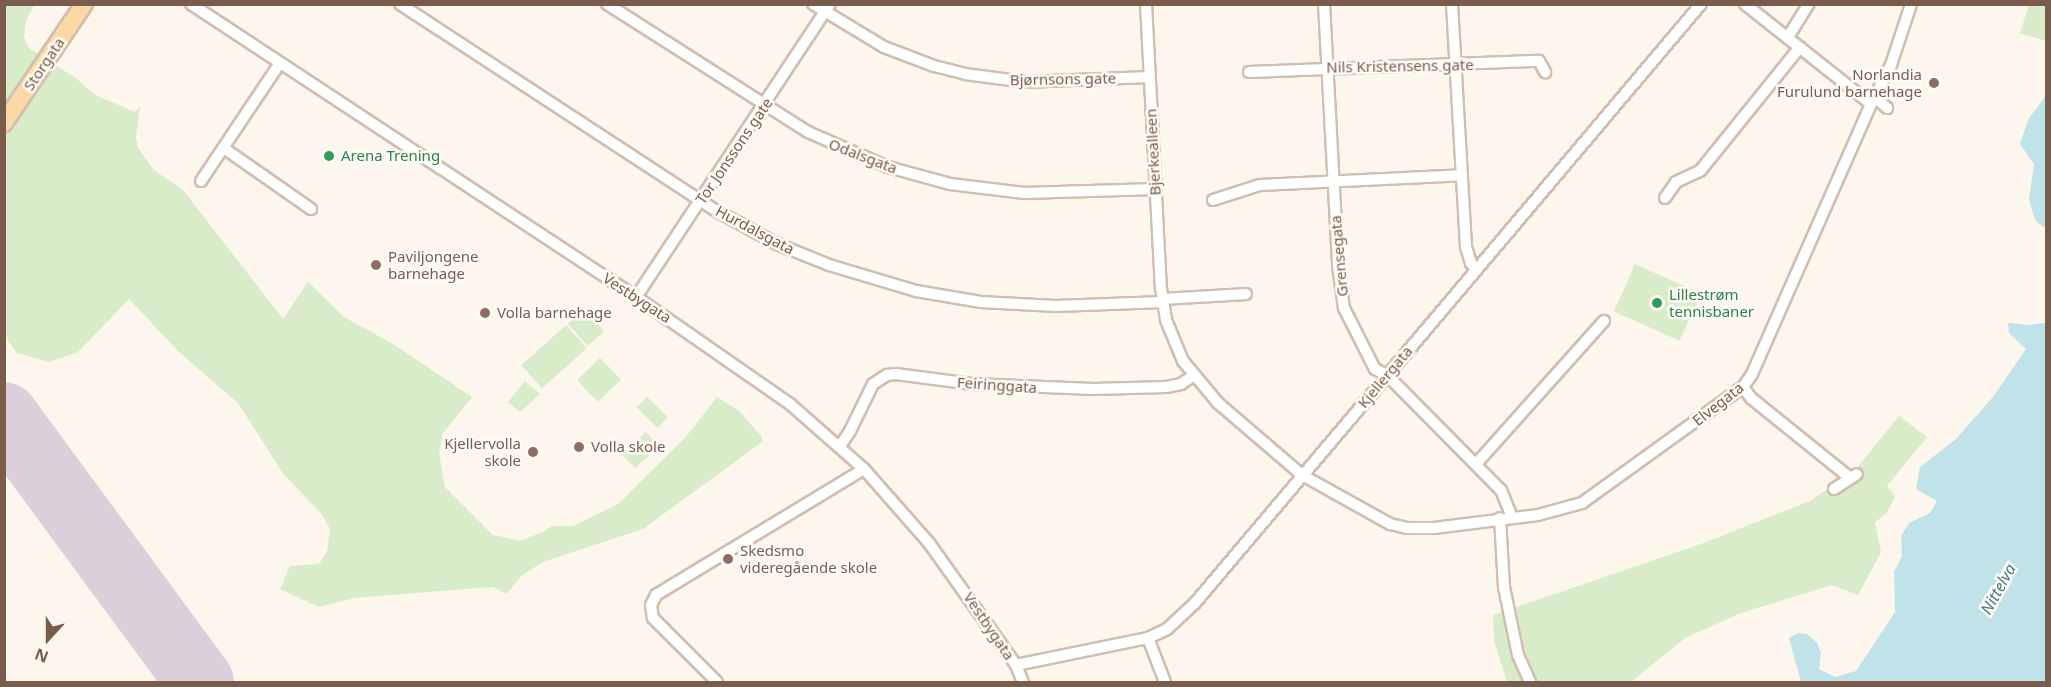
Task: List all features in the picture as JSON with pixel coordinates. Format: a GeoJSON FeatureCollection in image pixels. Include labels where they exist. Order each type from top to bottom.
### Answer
{"type":"FeatureCollection","features":[{"type":"Feature","properties":{"kind":"main road","name":"Storgata"},"geometry":{"type":"LineString","coordinates":[[4,123],[84,4]]}},
{"type":"Feature","properties":{"kind":"street","name":"Vestbygata"},"geometry":{"type":"LineString","coordinates":[[190,4],[756,378],[840,446],[864,469],[929,543],[1016,665],[1023,682]]}},
{"type":"Feature","properties":{"kind":"street","name":"Hurdalsgata"},"geometry":{"type":"LineString","coordinates":[[400,4],[701,201],[799,254],[866,278],[915,291],[1022,306],[1163,300]]}},
{"type":"Feature","properties":{"kind":"street","name":"Odalsgata"},"geometry":{"type":"LineString","coordinates":[[607,4],[764,106],[842,150],[888,167],[950,184],[1040,193],[1155,189]]}},
{"type":"Feature","properties":{"kind":"street","name":"Bjørnsons gate"},"geometry":{"type":"LineString","coordinates":[[813,4],[827,9],[884,47],[934,66],[965,74],[1025,82],[1149,77]]}},
{"type":"Feature","properties":{"kind":"street","name":"Bjerkealleen"},"geometry":{"type":"LineString","coordinates":[[1146,4],[1163,300],[1174,343],[1193,376],[1218,403],[1302,475]]}},
{"type":"Feature","properties":{"kind":"street","name":"Grensegata"},"geometry":{"type":"LineString","coordinates":[[1324,4],[1338,266],[1344,308],[1375,369],[1387,375],[1501,490],[1512,517]]}},
{"type":"Feature","properties":{"kind":"street"},"geometry":{"type":"LineString","coordinates":[[1452,4],[1466,247],[1476,270]]}},
{"type":"Feature","properties":{"kind":"street","name":"Kjellergata"},"geometry":{"type":"LineString","coordinates":[[1016,665],[1148,638],[1167,629],[1195,603],[1701,4]]}},
{"type":"Feature","properties":{"kind":"street"},"geometry":{"type":"LineString","coordinates":[[1745,4],[1800,47],[1887,108]]}},
{"type":"Feature","properties":{"kind":"street"},"geometry":{"type":"LineString","coordinates":[[1788,38],[1809,4]]}},
{"type":"Feature","properties":{"kind":"street","name":"Elvegata"},"geometry":{"type":"LineString","coordinates":[[1302,475],[1390,524],[1407,528],[1434,528],[1560,511],[1582,503],[1743,387],[1752,375],[1891,65],[1911,4]]}},
{"type":"Feature","properties":{"kind":"street","name":"Tor Jonssons gate"},"geometry":{"type":"LineString","coordinates":[[636,297],[827,9]]}},
{"type":"Feature","properties":{"kind":"street"},"geometry":{"type":"LineString","coordinates":[[1665,198],[1676,182],[1700,171],[1800,47]]}},
{"type":"Feature","properties":{"kind":"street","name":"Nils Kristensens gate"},"geometry":{"type":"LineString","coordinates":[[1249,72],[1539,61],[1545,72]]}},
{"type":"Feature","properties":{"kind":"street"},"geometry":{"type":"LineString","coordinates":[[201,181],[225,149],[280,63]]}},
{"type":"Feature","properties":{"kind":"street"},"geometry":{"type":"LineString","coordinates":[[225,149],[311,209]]}},
{"type":"Feature","properties":{"kind":"street"},"geometry":{"type":"LineString","coordinates":[[1213,200],[1260,185],[1462,175]]}},
{"type":"Feature","properties":{"kind":"street"},"geometry":{"type":"LineString","coordinates":[[1163,300],[1246,294]]}},
{"type":"Feature","properties":{"kind":"street"},"geometry":{"type":"LineString","coordinates":[[1476,464],[1604,321]]}},
{"type":"Feature","properties":{"kind":"street","name":"Feiringgata"},"geometry":{"type":"LineString","coordinates":[[840,446],[873,384],[887,375],[896,374],[972,384],[1093,389],[1166,387],[1181,384],[1193,376]]}},
{"type":"Feature","properties":{"kind":"street"},"geometry":{"type":"LineString","coordinates":[[1743,387],[1751,398],[1854,476],[1834,489]]}},
{"type":"Feature","properties":{"kind":"street"},"geometry":{"type":"LineString","coordinates":[[717,682],[653,618],[651,605],[656,595],[864,469]]}},
{"type":"Feature","properties":{"kind":"street"},"geometry":{"type":"LineString","coordinates":[[1500,519],[1504,587],[1518,655],[1530,682]]}},
{"type":"Feature","properties":{"kind":"street"},"geometry":{"type":"LineString","coordinates":[[1148,638],[1165,682]]}},
{"type":"Feature","properties":{"kind":"green space"},"geometry":{"type":"Polygon","coordinates":[[[4,5],[34,5],[26,21],[24,37],[29,48],[77,79],[95,95],[135,112],[140,106],[136,137],[138,148],[154,170],[183,190],[283,319],[308,282],[344,317],[393,344],[472,397],[443,433],[439,453],[445,487],[493,535],[520,541],[543,532],[551,526],[573,526],[618,504],[685,438],[717,397],[739,411],[762,437],[762,442],[643,529],[543,562],[521,576],[507,594],[493,587],[353,598],[319,607],[280,589],[290,566],[319,564],[327,552],[330,529],[321,513],[284,475],[238,403],[180,353],[129,299],[78,352],[49,362],[17,353],[5,336],[4,5]]]}},
{"type":"Feature","properties":{"kind":"green space"},"geometry":{"type":"Polygon","coordinates":[[[2029,5],[2046,5],[2046,41],[2020,33],[2029,5]]]}},
{"type":"Feature","properties":{"kind":"green space","name":"Lillestrøm tennisbaner"},"geometry":{"type":"Polygon","coordinates":[[[1635,264],[1701,293],[1680,341],[1614,312],[1635,264]]]}},
{"type":"Feature","properties":{"kind":"green space"},"geometry":{"type":"Polygon","coordinates":[[[584,309],[604,331],[588,346],[568,324],[584,309]]]}},
{"type":"Feature","properties":{"kind":"green space"},"geometry":{"type":"Polygon","coordinates":[[[566,325],[587,348],[542,388],[521,365],[566,325]]]}},
{"type":"Feature","properties":{"kind":"green space"},"geometry":{"type":"Polygon","coordinates":[[[600,358],[621,380],[598,402],[577,380],[600,358]]]}},
{"type":"Feature","properties":{"kind":"green space"},"geometry":{"type":"Polygon","coordinates":[[[525,381],[540,394],[520,412],[508,402],[525,381]]]}},
{"type":"Feature","properties":{"kind":"green space"},"geometry":{"type":"Polygon","coordinates":[[[647,397],[668,417],[657,428],[637,408],[647,397]]]}},
{"type":"Feature","properties":{"kind":"green space"},"geometry":{"type":"Polygon","coordinates":[[[1899,416],[1927,437],[1887,486],[1895,497],[1886,514],[1875,522],[1881,552],[1858,595],[1832,585],[1741,613],[1685,638],[1631,682],[1507,682],[1494,640],[1493,615],[1701,544],[1810,501],[1857,468],[1899,416]]]}},
{"type":"Feature","properties":{"kind":"green space"},"geometry":{"type":"Polygon","coordinates":[[[646,432],[659,446],[635,468],[622,455],[646,432]]]}},
{"type":"Feature","properties":{"kind":"water"},"geometry":{"type":"Polygon","coordinates":[[[2046,95],[2046,226],[2043,227],[2035,220],[2029,199],[2034,164],[2020,144],[2028,120],[2046,95]]]}},
{"type":"Feature","properties":{"kind":"water","name":"Nittelva"},"geometry":{"type":"Polygon","coordinates":[[[2008,323],[2028,325],[2046,323],[2046,682],[1801,682],[1789,638],[1798,633],[1807,634],[1817,643],[1821,653],[1819,669],[1835,677],[1856,671],[1895,612],[1894,572],[1902,556],[1901,536],[1909,523],[1930,513],[1937,501],[1916,489],[1920,467],[1956,439],[1993,397],[2026,349],[2009,333],[2008,323]]]}},
{"type":"Feature","properties":{"kind":"runway"},"geometry":{"type":"LineString","coordinates":[[4,416],[200,682]]}},
{"type":"Feature","properties":{"kind":"place","name":"Norlandia Furulund barnehage"},"geometry":{"type":"Point","coordinates":[1934,83]}},
{"type":"Feature","properties":{"kind":"place","name":"Arena Trening"},"geometry":{"type":"Point","coordinates":[329,156]}},
{"type":"Feature","properties":{"kind":"place","name":"Paviljongene barnehage"},"geometry":{"type":"Point","coordinates":[376,265]}},
{"type":"Feature","properties":{"kind":"place","name":"Lillestrøm tennisbaner"},"geometry":{"type":"Point","coordinates":[1657,303]}},
{"type":"Feature","properties":{"kind":"place","name":"Volla barnehage"},"geometry":{"type":"Point","coordinates":[485,313]}},
{"type":"Feature","properties":{"kind":"place","name":"Volla skole"},"geometry":{"type":"Point","coordinates":[579,447]}},
{"type":"Feature","properties":{"kind":"place","name":"Kjellervolla skole"},"geometry":{"type":"Point","coordinates":[533,452]}},
{"type":"Feature","properties":{"kind":"place","name":"Skedsmo videregående skole"},"geometry":{"type":"Point","coordinates":[728,559]}}]}
